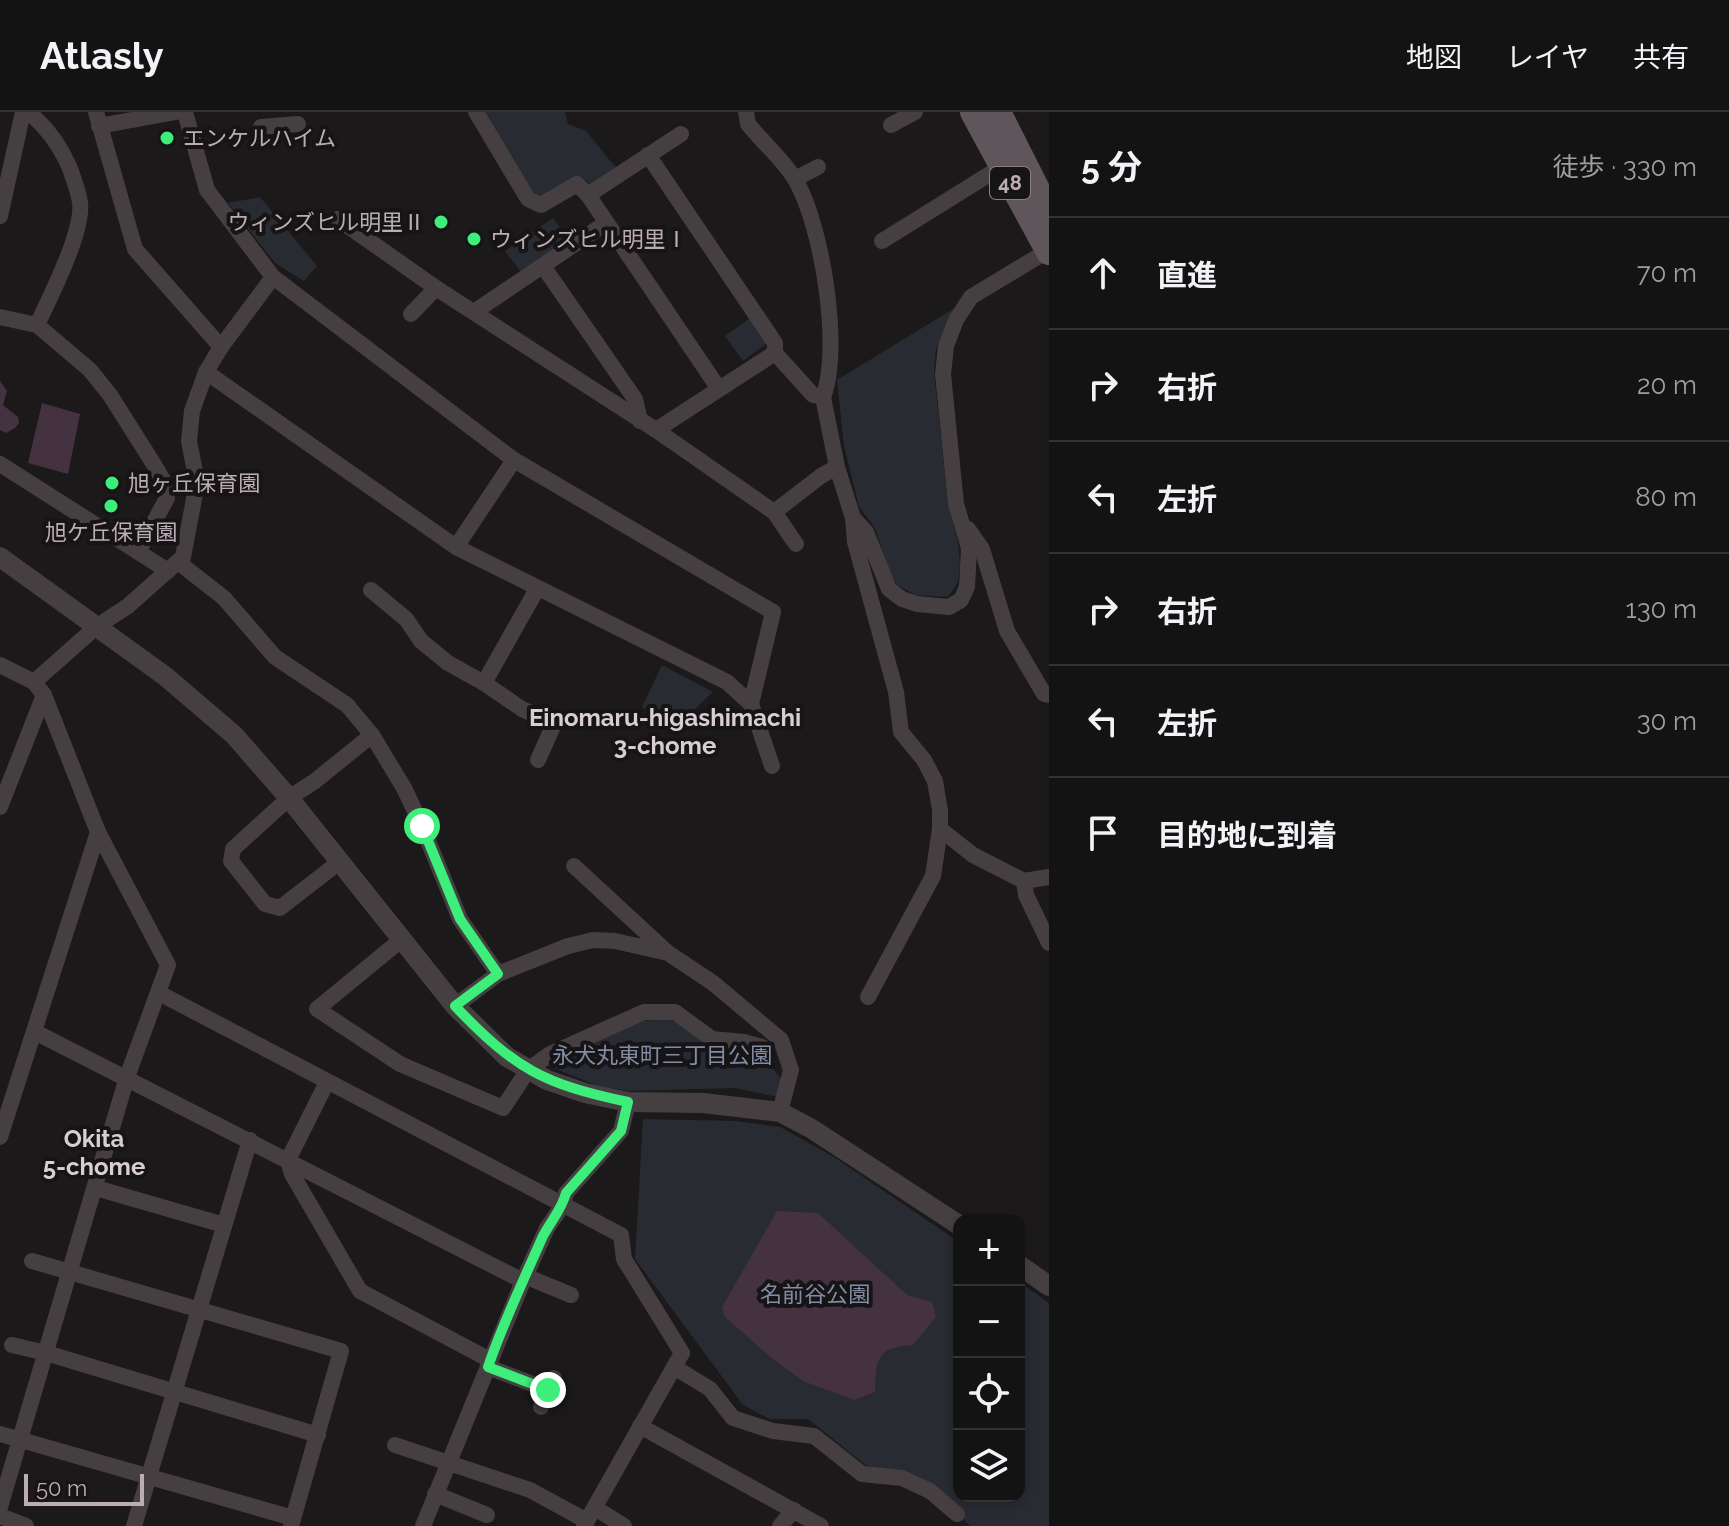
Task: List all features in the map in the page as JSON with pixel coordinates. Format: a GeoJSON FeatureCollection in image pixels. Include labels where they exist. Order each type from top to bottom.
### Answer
{"type":"FeatureCollection","features":[{"type":"Feature","properties":{"kind":"main road","name":"48"},"geometry":{"type":"LineString","coordinates":[[973,112],[1049,251]]}},
{"type":"Feature","properties":{"kind":"main road","name":"48"},"geometry":{"type":"LineString","coordinates":[[998,112],[1049,213]]}},
{"type":"Feature","properties":{"kind":"street"},"geometry":{"type":"LineString","coordinates":[[0,216],[25,112],[42,123],[61,149],[81,204],[79,223],[37,325]]}},
{"type":"Feature","properties":{"kind":"street"},"geometry":{"type":"LineString","coordinates":[[176,112],[97,119],[135,249],[221,347]]}},
{"type":"Feature","properties":{"kind":"street"},"geometry":{"type":"LineString","coordinates":[[185,112],[207,190],[273,277],[514,460],[773,612],[751,704]]}},
{"type":"Feature","properties":{"kind":"street"},"geometry":{"type":"LineString","coordinates":[[476,112],[528,199],[541,205],[577,184],[588,195],[719,389]]}},
{"type":"Feature","properties":{"kind":"street"},"geometry":{"type":"LineString","coordinates":[[746,112],[748,124],[795,179],[810,212],[826,276],[830,375],[823,397],[837,467],[853,518],[855,542],[896,692],[901,732],[924,760],[935,781],[940,810],[933,876],[868,997]]}},
{"type":"Feature","properties":{"kind":"street"},"geometry":{"type":"LineString","coordinates":[[891,125],[915,112]]}},
{"type":"Feature","properties":{"kind":"street"},"geometry":{"type":"LineString","coordinates":[[261,127],[298,124]]}},
{"type":"Feature","properties":{"kind":"street"},"geometry":{"type":"LineString","coordinates":[[588,195],[681,134]]}},
{"type":"Feature","properties":{"kind":"street"},"geometry":{"type":"LineString","coordinates":[[648,155],[775,343],[775,353],[813,395],[823,397]]}},
{"type":"Feature","properties":{"kind":"street"},"geometry":{"type":"LineString","coordinates":[[795,179],[818,167]]}},
{"type":"Feature","properties":{"kind":"street"},"geometry":{"type":"LineString","coordinates":[[882,241],[1001,167]]}},
{"type":"Feature","properties":{"kind":"street"},"geometry":{"type":"LineString","coordinates":[[338,219],[436,288],[656,430],[774,512],[796,544]]}},
{"type":"Feature","properties":{"kind":"street"},"geometry":{"type":"LineString","coordinates":[[474,312],[606,223]]}},
{"type":"Feature","properties":{"kind":"street"},"geometry":{"type":"LineString","coordinates":[[853,518],[866,532],[889,589],[902,599],[917,604],[949,607],[961,600],[967,587],[969,548],[956,504],[943,374],[946,346],[956,320],[971,297],[1049,251]]}},
{"type":"Feature","properties":{"kind":"street"},"geometry":{"type":"LineString","coordinates":[[543,266],[635,399],[640,421]]}},
{"type":"Feature","properties":{"kind":"street"},"geometry":{"type":"LineString","coordinates":[[0,807],[39,688],[96,627],[128,606],[183,557],[194,499],[195,472],[189,441],[192,411],[206,372],[221,347],[273,277]]}},
{"type":"Feature","properties":{"kind":"street"},"geometry":{"type":"LineString","coordinates":[[411,314],[436,288]]}},
{"type":"Feature","properties":{"kind":"street"},"geometry":{"type":"LineString","coordinates":[[0,317],[37,325],[90,370],[110,395],[163,480],[167,498],[138,552]]}},
{"type":"Feature","properties":{"kind":"street"},"geometry":{"type":"LineString","coordinates":[[656,430],[775,353]]}},
{"type":"Feature","properties":{"kind":"street"},"geometry":{"type":"LineString","coordinates":[[206,372],[456,547],[727,682],[751,704],[772,766]]}},
{"type":"Feature","properties":{"kind":"street"},"geometry":{"type":"LineString","coordinates":[[456,547],[514,460]]}},
{"type":"Feature","properties":{"kind":"street"},"geometry":{"type":"LineString","coordinates":[[0,464],[138,552],[173,566],[224,598],[275,657],[347,705],[372,735],[404,788],[460,919],[498,974]]}},
{"type":"Feature","properties":{"kind":"street"},"geometry":{"type":"LineString","coordinates":[[774,512],[837,467]]}},
{"type":"Feature","properties":{"kind":"street"},"geometry":{"type":"LineString","coordinates":[[960,518],[982,549],[1007,631],[1044,694],[1049,695]]}},
{"type":"Feature","properties":{"kind":"street"},"geometry":{"type":"LineString","coordinates":[[0,557],[198,702],[234,735],[289,798],[455,1006],[490,1043],[528,1070],[585,1093],[628,1102],[703,1103],[780,1112],[825,1137],[953,1221]]}},
{"type":"Feature","properties":{"kind":"street"},"geometry":{"type":"LineString","coordinates":[[484,683],[537,589]]}},
{"type":"Feature","properties":{"kind":"street"},"geometry":{"type":"LineString","coordinates":[[371,590],[406,619],[421,641],[448,663],[522,709],[554,724],[538,760]]}},
{"type":"Feature","properties":{"kind":"street"},"geometry":{"type":"LineString","coordinates":[[0,665],[39,688],[98,832],[168,965],[127,1077],[0,1507]]}},
{"type":"Feature","properties":{"kind":"street"},"geometry":{"type":"LineString","coordinates":[[338,863],[280,908],[265,904],[231,861],[233,849],[289,798],[372,735]]}},
{"type":"Feature","properties":{"kind":"street"},"geometry":{"type":"LineString","coordinates":[[940,829],[973,855],[1024,881],[1049,877]]}},
{"type":"Feature","properties":{"kind":"street"},"geometry":{"type":"LineString","coordinates":[[0,1137],[98,832]]}},
{"type":"Feature","properties":{"kind":"street"},"geometry":{"type":"LineString","coordinates":[[574,866],[668,953],[713,983],[781,1040],[791,1070],[780,1112]]}},
{"type":"Feature","properties":{"kind":"street"},"geometry":{"type":"LineString","coordinates":[[1024,881],[1026,895],[1049,943]]}},
{"type":"Feature","properties":{"kind":"street"},"geometry":{"type":"LineString","coordinates":[[401,940],[317,1009],[400,1064],[503,1108],[528,1070],[550,1054],[644,1012],[675,1012],[712,1039],[762,1047]]}},
{"type":"Feature","properties":{"kind":"street"},"geometry":{"type":"LineString","coordinates":[[455,1006],[498,974],[568,946],[593,940],[615,941],[668,953]]}},
{"type":"Feature","properties":{"kind":"street"},"geometry":{"type":"LineString","coordinates":[[159,993],[621,1235],[624,1259],[682,1353],[589,1519]]}},
{"type":"Feature","properties":{"kind":"street"},"geometry":{"type":"LineString","coordinates":[[35,1032],[524,1278],[571,1295]]}},
{"type":"Feature","properties":{"kind":"street"},"geometry":{"type":"LineString","coordinates":[[327,1082],[288,1160],[292,1174],[360,1291],[489,1364],[551,1384],[541,1407]]}},
{"type":"Feature","properties":{"kind":"street"},"geometry":{"type":"LineString","coordinates":[[423,1526],[547,1228],[563,1205],[566,1193],[621,1131],[628,1102]]}},
{"type":"Feature","properties":{"kind":"street"},"geometry":{"type":"LineString","coordinates":[[134,1526],[250,1140]]}},
{"type":"Feature","properties":{"kind":"street"},"geometry":{"type":"LineString","coordinates":[[96,1188],[224,1225]]}},
{"type":"Feature","properties":{"kind":"street"},"geometry":{"type":"LineString","coordinates":[[0,1434],[149,1476],[292,1522],[341,1351],[32,1261]]}},
{"type":"Feature","properties":{"kind":"street"},"geometry":{"type":"LineString","coordinates":[[1025,1268],[1045,1276]]}},
{"type":"Feature","properties":{"kind":"street"},"geometry":{"type":"LineString","coordinates":[[12,1345],[318,1435]]}},
{"type":"Feature","properties":{"kind":"street"},"geometry":{"type":"LineString","coordinates":[[674,1367],[710,1389],[733,1418],[773,1431],[814,1436],[862,1474],[902,1478],[930,1491],[957,1514]]}},
{"type":"Feature","properties":{"kind":"street"},"geometry":{"type":"LineString","coordinates":[[640,1426],[821,1526]]}},
{"type":"Feature","properties":{"kind":"street"},"geometry":{"type":"LineString","coordinates":[[395,1445],[530,1490],[589,1519],[624,1526]]}},
{"type":"Feature","properties":{"kind":"street"},"geometry":{"type":"LineString","coordinates":[[435,1494],[487,1515]]}},
{"type":"Feature","properties":{"kind":"street"},"geometry":{"type":"LineString","coordinates":[[780,1526],[794,1510]]}},
{"type":"Feature","properties":{"kind":"street"},"geometry":{"type":"LineString","coordinates":[[0,1516],[26,1526]]}},
{"type":"Feature","properties":{"kind":"green space"},"geometry":{"type":"Polygon","coordinates":[[[485,112],[565,112],[568,124],[586,131],[617,169],[592,186],[582,177],[543,197],[531,191],[485,112]]]}},
{"type":"Feature","properties":{"kind":"green space"},"geometry":{"type":"Polygon","coordinates":[[[260,197],[317,266],[304,281],[275,263],[228,203],[260,197]]]}},
{"type":"Feature","properties":{"kind":"green space"},"geometry":{"type":"Polygon","coordinates":[[[553,218],[570,242],[522,273],[505,251],[553,218]]]}},
{"type":"Feature","properties":{"kind":"green space"},"geometry":{"type":"Polygon","coordinates":[[[953,309],[936,349],[934,372],[948,504],[958,542],[958,582],[948,597],[915,595],[897,585],[875,528],[859,507],[844,446],[837,380],[953,309]]]}},
{"type":"Feature","properties":{"kind":"green space"},"geometry":{"type":"Polygon","coordinates":[[[750,318],[767,343],[743,361],[725,336],[750,318]]]}},
{"type":"Feature","properties":{"kind":"green space"},"geometry":{"type":"Polygon","coordinates":[[[662,665],[713,692],[676,727],[642,707],[662,665]]]}},
{"type":"Feature","properties":{"kind":"green space","name":"永犬丸東町三丁目公園"},"geometry":{"type":"Polygon","coordinates":[[[668,1019],[690,1029],[708,1044],[755,1052],[764,1058],[784,1082],[778,1097],[735,1088],[629,1091],[598,1086],[554,1068],[553,1060],[643,1021],[668,1019]]]}},
{"type":"Feature","properties":{"kind":"green space","name":"名前谷公園"},"geometry":{"type":"Polygon","coordinates":[[[643,1119],[736,1121],[780,1127],[834,1157],[953,1238],[953,1502],[1025,1502],[1025,1286],[1049,1303],[1049,1526],[970,1526],[934,1487],[868,1467],[808,1419],[770,1419],[743,1405],[635,1259],[643,1119]]]}},
{"type":"Feature","properties":{"kind":"shaded area"},"geometry":{"type":"Polygon","coordinates":[[[0,381],[7,391],[3,405],[18,417],[19,423],[6,433],[0,430],[0,381]]]}},
{"type":"Feature","properties":{"kind":"shaded area"},"geometry":{"type":"Polygon","coordinates":[[[42,403],[80,414],[68,474],[28,463],[42,403]]]}},
{"type":"Feature","properties":{"kind":"shaded area"},"geometry":{"type":"Polygon","coordinates":[[[777,1211],[818,1213],[907,1295],[932,1302],[936,1317],[913,1345],[892,1349],[880,1357],[875,1392],[854,1400],[803,1381],[725,1317],[722,1307],[777,1211]]]}},
{"type":"Feature","properties":{"kind":"place","name":"エンケルハイム"},"geometry":{"type":"Point","coordinates":[167,138]}},
{"type":"Feature","properties":{"kind":"place","name":"ウィンズヒル明里Ⅱ"},"geometry":{"type":"Point","coordinates":[441,222]}},
{"type":"Feature","properties":{"kind":"place","name":"ウィンズヒル明里Ⅰ"},"geometry":{"type":"Point","coordinates":[474,239]}},
{"type":"Feature","properties":{"kind":"place","name":"旭ヶ丘保育園"},"geometry":{"type":"Point","coordinates":[112,483]}},
{"type":"Feature","properties":{"kind":"place","name":"旭ケ丘保育園"},"geometry":{"type":"Point","coordinates":[111,506]}},
{"type":"Feature","properties":{"kind":"district","name":"Einomaru-higashimachi 3-chome"},"geometry":{"type":"Point","coordinates":[665,732]}},
{"type":"Feature","properties":{"kind":"district","name":"Okita 5-chome"},"geometry":{"type":"Point","coordinates":[94,1153]}},
{"type":"Feature","properties":{"kind":"route"},"geometry":{"type":"LineString","coordinates":[[422,826],[460,919],[498,974],[455,1006],[490,1043],[528,1070],[585,1093],[628,1102],[621,1131],[566,1193],[563,1205],[547,1228],[488,1367],[548,1390]]}}]}
